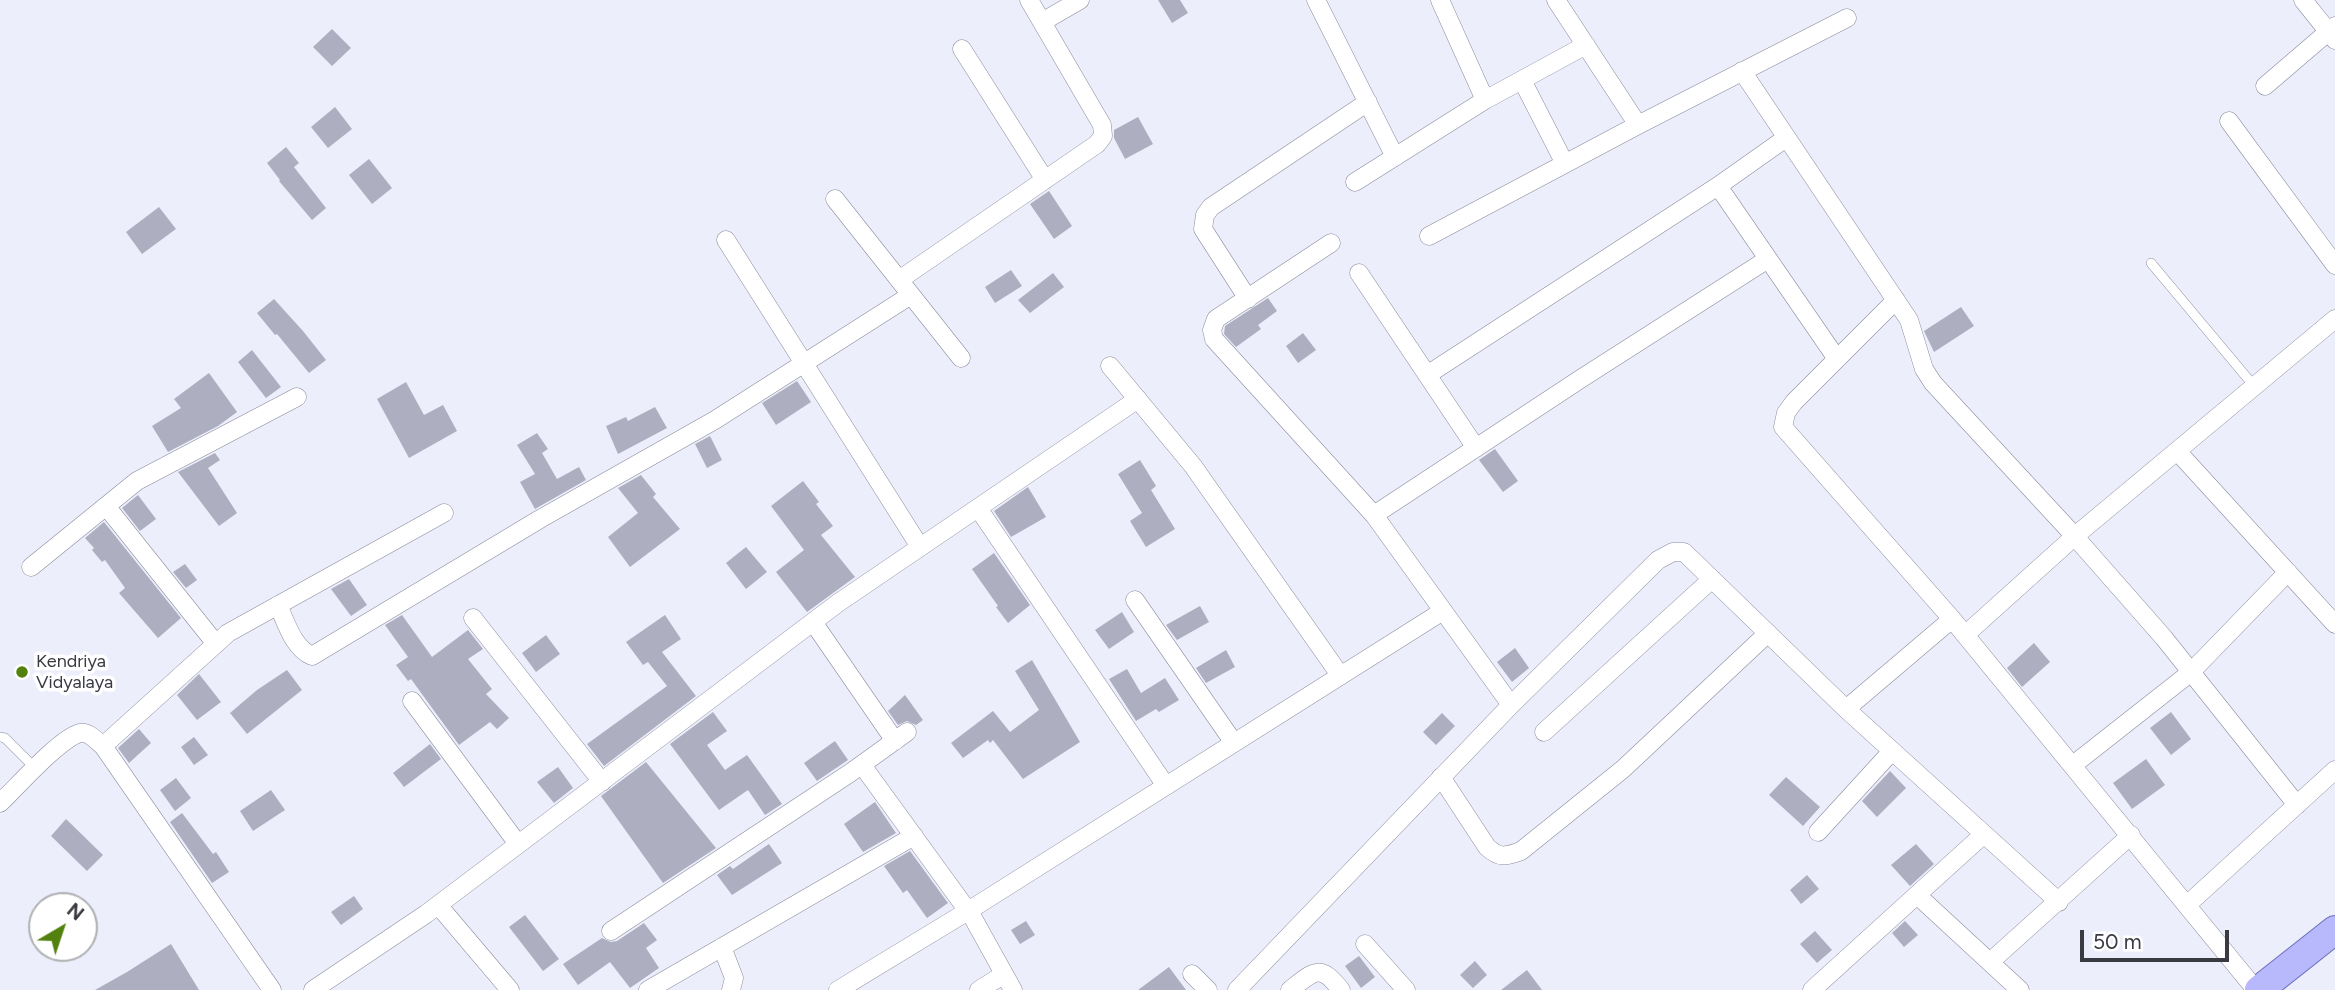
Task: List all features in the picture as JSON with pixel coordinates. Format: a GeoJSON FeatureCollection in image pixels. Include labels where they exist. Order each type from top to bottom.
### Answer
{"type":"FeatureCollection","features":[{"type":"Feature","properties":{"kind":"main road"},"geometry":{"type":"LineString","coordinates":[[2271,987],[2335,930]]}},
{"type":"Feature","properties":{"kind":"street"},"geometry":{"type":"LineString","coordinates":[[899,280],[1097,144],[1103,136],[1102,125],[1030,0]]}},
{"type":"Feature","properties":{"kind":"street"},"geometry":{"type":"LineString","coordinates":[[1042,22],[1080,0]]}},
{"type":"Feature","properties":{"kind":"street"},"geometry":{"type":"LineString","coordinates":[[1316,0],[1395,156]]}},
{"type":"Feature","properties":{"kind":"street"},"geometry":{"type":"LineString","coordinates":[[1440,0],[1485,100]]}},
{"type":"Feature","properties":{"kind":"street"},"geometry":{"type":"LineString","coordinates":[[1556,0],[1638,125]]}},
{"type":"Feature","properties":{"kind":"street"},"geometry":{"type":"LineString","coordinates":[[2265,86],[2333,33],[2303,0]]}},
{"type":"Feature","properties":{"kind":"street"},"geometry":{"type":"LineString","coordinates":[[1429,236],[1847,18]]}},
{"type":"Feature","properties":{"kind":"street"},"geometry":{"type":"LineString","coordinates":[[1355,182],[1485,100],[1586,44]]}},
{"type":"Feature","properties":{"kind":"street"},"geometry":{"type":"LineString","coordinates":[[962,49],[1045,180]]}},
{"type":"Feature","properties":{"kind":"street"},"geometry":{"type":"LineString","coordinates":[[1742,71],[1909,320],[1924,369],[1933,383],[2075,536],[2164,638],[2297,805]]}},
{"type":"Feature","properties":{"kind":"street"},"geometry":{"type":"LineString","coordinates":[[1522,80],[1565,164]]}},
{"type":"Feature","properties":{"kind":"street"},"geometry":{"type":"LineString","coordinates":[[1248,299],[1203,229],[1205,215],[1211,207],[1368,102]]}},
{"type":"Feature","properties":{"kind":"street"},"geometry":{"type":"LineString","coordinates":[[2229,121],[2335,265]]}},
{"type":"Feature","properties":{"kind":"street"},"geometry":{"type":"LineString","coordinates":[[1427,375],[1718,186],[1786,138]]}},
{"type":"Feature","properties":{"kind":"street"},"geometry":{"type":"LineString","coordinates":[[1718,186],[1837,359]]}},
{"type":"Feature","properties":{"kind":"street"},"geometry":{"type":"LineString","coordinates":[[835,199],[961,358]]}},
{"type":"Feature","properties":{"kind":"street"},"geometry":{"type":"LineString","coordinates":[[726,240],[920,547]]}},
{"type":"Feature","properties":{"kind":"street"},"geometry":{"type":"LineString","coordinates":[[1331,243],[1216,319],[1212,330],[1214,339],[1374,515],[1511,705]]}},
{"type":"Feature","properties":{"kind":"street"},"geometry":{"type":"LineString","coordinates":[[1374,515],[1768,259]]}},
{"type":"Feature","properties":{"kind":"street"},"geometry":{"type":"LineString","coordinates":[[1359,273],[1476,448]]}},
{"type":"Feature","properties":{"kind":"street"},"geometry":{"type":"LineString","coordinates":[[278,605],[296,642],[303,652],[312,656],[540,519],[715,420],[911,295]]}},
{"type":"Feature","properties":{"kind":"street"},"geometry":{"type":"LineString","coordinates":[[1896,300],[1794,402],[1786,413],[1783,427],[1952,619],[2188,904],[2271,987]]}},
{"type":"Feature","properties":{"kind":"street"},"geometry":{"type":"LineString","coordinates":[[1965,635],[2075,536],[2335,319]]}},
{"type":"Feature","properties":{"kind":"street"},"geometry":{"type":"LineString","coordinates":[[1110,366],[1193,466],[1340,675]]}},
{"type":"Feature","properties":{"kind":"street"},"geometry":{"type":"LineString","coordinates":[[30,567],[137,481],[297,397]]}},
{"type":"Feature","properties":{"kind":"street"},"geometry":{"type":"LineString","coordinates":[[313,990],[438,905],[813,622],[1138,399]]}},
{"type":"Feature","properties":{"kind":"street"},"geometry":{"type":"LineString","coordinates":[[2177,451],[2335,624]]}},
{"type":"Feature","properties":{"kind":"street"},"geometry":{"type":"LineString","coordinates":[[106,506],[216,644]]}},
{"type":"Feature","properties":{"kind":"street"},"geometry":{"type":"LineString","coordinates":[[978,508],[1166,786]]}},
{"type":"Feature","properties":{"kind":"street"},"geometry":{"type":"LineString","coordinates":[[103,746],[228,633],[444,513]]}},
{"type":"Feature","properties":{"kind":"street"},"geometry":{"type":"LineString","coordinates":[[1237,990],[1511,705],[1658,560],[1672,552],[1684,552],[1846,709],[2059,902]]}},
{"type":"Feature","properties":{"kind":"street"},"geometry":{"type":"LineString","coordinates":[[2073,765],[2190,673],[2288,572]]}},
{"type":"Feature","properties":{"kind":"street"},"geometry":{"type":"LineString","coordinates":[[1544,732],[1712,579]]}},
{"type":"Feature","properties":{"kind":"street"},"geometry":{"type":"LineString","coordinates":[[1135,600],[1234,743]]}},
{"type":"Feature","properties":{"kind":"street"},"geometry":{"type":"LineString","coordinates":[[838,990],[1443,611]]}},
{"type":"Feature","properties":{"kind":"street"},"geometry":{"type":"LineString","coordinates":[[472,618],[602,782]]}},
{"type":"Feature","properties":{"kind":"street"},"geometry":{"type":"LineString","coordinates":[[1846,709],[1952,619]]}},
{"type":"Feature","properties":{"kind":"street"},"geometry":{"type":"LineString","coordinates":[[611,931],[901,737],[813,622]]}},
{"type":"Feature","properties":{"kind":"street"},"geometry":{"type":"LineString","coordinates":[[1441,777],[1487,847],[1496,856],[1504,857],[1521,851],[1623,769],[1768,633]]}},
{"type":"Feature","properties":{"kind":"street"},"geometry":{"type":"LineString","coordinates":[[412,701],[518,844]]}},
{"type":"Feature","properties":{"kind":"street"},"geometry":{"type":"LineString","coordinates":[[0,803],[54,750],[80,733],[88,733],[103,746],[272,990]]}},
{"type":"Feature","properties":{"kind":"street"},"geometry":{"type":"LineString","coordinates":[[1818,832],[1892,751]]}},
{"type":"Feature","properties":{"kind":"street"},"geometry":{"type":"LineString","coordinates":[[862,765],[968,911],[1008,983],[979,990]]}},
{"type":"Feature","properties":{"kind":"street"},"geometry":{"type":"LineString","coordinates":[[2188,904],[2335,770]]}},
{"type":"Feature","properties":{"kind":"street"},"geometry":{"type":"LineString","coordinates":[[1811,990],[1984,834]]}},
{"type":"Feature","properties":{"kind":"street"},"geometry":{"type":"LineString","coordinates":[[1990,962],[2131,835]]}},
{"type":"Feature","properties":{"kind":"street"},"geometry":{"type":"LineString","coordinates":[[648,990],[914,836]]}},
{"type":"Feature","properties":{"kind":"street"},"geometry":{"type":"LineString","coordinates":[[1917,895],[2020,990]]}},
{"type":"Feature","properties":{"kind":"street"},"geometry":{"type":"LineString","coordinates":[[438,905],[510,990]]}},
{"type":"Feature","properties":{"kind":"street"},"geometry":{"type":"LineString","coordinates":[[1365,944],[1406,990]]}},
{"type":"Feature","properties":{"kind":"street"},"geometry":{"type":"LineString","coordinates":[[722,947],[734,978],[731,990]]}},
{"type":"Feature","properties":{"kind":"street"},"geometry":{"type":"LineString","coordinates":[[1290,990],[1320,971],[1329,975],[1341,990]]}},
{"type":"Feature","properties":{"kind":"street"},"geometry":{"type":"LineString","coordinates":[[1192,974],[1208,990]]}},
{"type":"Feature","properties":{"kind":"lane"},"geometry":{"type":"LineString","coordinates":[[2151,263],[2254,386]]}},
{"type":"Feature","properties":{"kind":"lane"},"geometry":{"type":"LineString","coordinates":[[0,737],[5,738],[35,768]]}},
{"type":"Feature","properties":{"kind":"building"},"geometry":{"type":"Polygon","coordinates":[[[1158,0],[1180,0],[1188,13],[1172,23],[1158,0]]]}},
{"type":"Feature","properties":{"kind":"building"},"geometry":{"type":"Polygon","coordinates":[[[332,29],[351,48],[332,66],[313,47],[332,29]]]}},
{"type":"Feature","properties":{"kind":"building"},"geometry":{"type":"Polygon","coordinates":[[[335,107],[352,129],[328,148],[311,127],[335,107]]]}},
{"type":"Feature","properties":{"kind":"building"},"geometry":{"type":"Polygon","coordinates":[[[1138,117],[1153,144],[1125,159],[1114,138],[1114,130],[1138,117]]]}},
{"type":"Feature","properties":{"kind":"building"},"geometry":{"type":"Polygon","coordinates":[[[286,147],[299,163],[294,167],[326,208],[312,220],[267,163],[286,147]]]}},
{"type":"Feature","properties":{"kind":"building"},"geometry":{"type":"Polygon","coordinates":[[[369,159],[392,188],[372,204],[349,175],[369,159]]]}},
{"type":"Feature","properties":{"kind":"building"},"geometry":{"type":"Polygon","coordinates":[[[1049,191],[1072,226],[1054,239],[1030,204],[1049,191]]]}},
{"type":"Feature","properties":{"kind":"building"},"geometry":{"type":"Polygon","coordinates":[[[159,207],[176,229],[142,254],[126,232],[159,207]]]}},
{"type":"Feature","properties":{"kind":"building"},"geometry":{"type":"Polygon","coordinates":[[[1011,270],[1022,286],[995,303],[985,287],[1011,270]]]}},
{"type":"Feature","properties":{"kind":"building"},"geometry":{"type":"Polygon","coordinates":[[[1053,273],[1064,287],[1030,313],[1018,300],[1053,273]]]}},
{"type":"Feature","properties":{"kind":"building"},"geometry":{"type":"Polygon","coordinates":[[[1268,298],[1277,311],[1258,325],[1261,329],[1236,347],[1224,334],[1225,326],[1268,298]]]}},
{"type":"Feature","properties":{"kind":"building"},"geometry":{"type":"Polygon","coordinates":[[[274,299],[326,360],[309,373],[257,313],[274,299]]]}},
{"type":"Feature","properties":{"kind":"building"},"geometry":{"type":"Polygon","coordinates":[[[1961,307],[1974,326],[1934,352],[1924,331],[1961,307]]]}},
{"type":"Feature","properties":{"kind":"building"},"geometry":{"type":"Polygon","coordinates":[[[1303,333],[1316,350],[1298,363],[1286,346],[1303,333]]]}},
{"type":"Feature","properties":{"kind":"building"},"geometry":{"type":"Polygon","coordinates":[[[252,350],[281,387],[266,398],[238,362],[252,350]]]}},
{"type":"Feature","properties":{"kind":"building"},"geometry":{"type":"Polygon","coordinates":[[[209,373],[237,412],[218,426],[168,452],[152,426],[181,408],[174,399],[209,373]]]}},
{"type":"Feature","properties":{"kind":"building"},"geometry":{"type":"Polygon","coordinates":[[[797,381],[811,402],[776,425],[762,403],[797,381]]]}},
{"type":"Feature","properties":{"kind":"building"},"geometry":{"type":"Polygon","coordinates":[[[406,382],[424,415],[443,405],[457,431],[409,458],[377,399],[406,382]]]}},
{"type":"Feature","properties":{"kind":"building"},"geometry":{"type":"Polygon","coordinates":[[[655,407],[667,428],[618,454],[606,426],[626,417],[628,421],[655,407]]]}},
{"type":"Feature","properties":{"kind":"building"},"geometry":{"type":"Polygon","coordinates":[[[537,433],[548,449],[542,453],[557,479],[579,467],[586,480],[535,509],[520,482],[535,474],[517,445],[537,433]]]}},
{"type":"Feature","properties":{"kind":"building"},"geometry":{"type":"Polygon","coordinates":[[[710,436],[722,460],[707,468],[695,444],[710,436]]]}},
{"type":"Feature","properties":{"kind":"building"},"geometry":{"type":"Polygon","coordinates":[[[1495,449],[1518,481],[1503,492],[1479,460],[1495,449]]]}},
{"type":"Feature","properties":{"kind":"building"},"geometry":{"type":"Polygon","coordinates":[[[215,453],[220,460],[208,468],[237,513],[219,526],[178,472],[215,453]]]}},
{"type":"Feature","properties":{"kind":"building"},"geometry":{"type":"Polygon","coordinates":[[[1140,460],[1156,486],[1151,490],[1175,529],[1146,547],[1130,521],[1142,513],[1118,474],[1140,460]]]}},
{"type":"Feature","properties":{"kind":"building"},"geometry":{"type":"Polygon","coordinates":[[[641,475],[656,494],[653,497],[680,529],[630,567],[608,537],[638,513],[618,488],[641,475]]]}},
{"type":"Feature","properties":{"kind":"building"},"geometry":{"type":"Polygon","coordinates":[[[803,481],[833,526],[821,535],[855,577],[807,612],[776,572],[804,550],[771,506],[803,481]]]}},
{"type":"Feature","properties":{"kind":"building"},"geometry":{"type":"Polygon","coordinates":[[[1028,487],[1046,517],[1011,537],[994,511],[1028,487]]]}},
{"type":"Feature","properties":{"kind":"building"},"geometry":{"type":"Polygon","coordinates":[[[138,495],[156,519],[140,531],[122,508],[138,495]]]}},
{"type":"Feature","properties":{"kind":"building"},"geometry":{"type":"Polygon","coordinates":[[[104,522],[181,618],[158,638],[119,593],[125,588],[85,538],[104,522]]]}},
{"type":"Feature","properties":{"kind":"building"},"geometry":{"type":"Polygon","coordinates":[[[746,547],[767,572],[746,589],[726,563],[746,547]]]}},
{"type":"Feature","properties":{"kind":"building"},"geometry":{"type":"Polygon","coordinates":[[[994,553],[1030,605],[1008,623],[972,569],[994,553]]]}},
{"type":"Feature","properties":{"kind":"building"},"geometry":{"type":"Polygon","coordinates":[[[185,564],[197,580],[186,588],[173,572],[185,564]]]}},
{"type":"Feature","properties":{"kind":"building"},"geometry":{"type":"Polygon","coordinates":[[[349,579],[367,605],[351,616],[331,589],[349,579]]]}},
{"type":"Feature","properties":{"kind":"building"},"geometry":{"type":"Polygon","coordinates":[[[1200,606],[1209,622],[1177,640],[1166,625],[1200,606]]]}},
{"type":"Feature","properties":{"kind":"building"},"geometry":{"type":"Polygon","coordinates":[[[1122,612],[1134,632],[1109,649],[1095,630],[1122,612]]]}},
{"type":"Feature","properties":{"kind":"building"},"geometry":{"type":"Polygon","coordinates":[[[402,615],[432,657],[468,630],[483,649],[468,659],[492,689],[486,694],[509,718],[497,729],[490,722],[459,745],[411,679],[408,681],[396,665],[408,657],[385,625],[402,615]]]}},
{"type":"Feature","properties":{"kind":"building"},"geometry":{"type":"Polygon","coordinates":[[[665,615],[681,639],[662,652],[696,696],[604,766],[587,744],[667,686],[648,662],[643,665],[626,642],[665,615]]]}},
{"type":"Feature","properties":{"kind":"building"},"geometry":{"type":"Polygon","coordinates":[[[546,635],[560,654],[536,672],[522,653],[546,635]]]}},
{"type":"Feature","properties":{"kind":"building"},"geometry":{"type":"Polygon","coordinates":[[[2034,643],[2050,662],[2022,687],[2007,668],[2034,643]]]}},
{"type":"Feature","properties":{"kind":"building"},"geometry":{"type":"Polygon","coordinates":[[[1515,648],[1529,668],[1512,682],[1497,662],[1515,648]]]}},
{"type":"Feature","properties":{"kind":"building"},"geometry":{"type":"Polygon","coordinates":[[[1226,650],[1235,667],[1206,683],[1196,668],[1226,650]]]}},
{"type":"Feature","properties":{"kind":"building"},"geometry":{"type":"Polygon","coordinates":[[[1032,660],[1080,742],[1023,779],[993,740],[990,743],[988,740],[963,758],[951,743],[993,711],[1010,732],[1039,710],[1015,671],[1032,660]]]}},
{"type":"Feature","properties":{"kind":"building"},"geometry":{"type":"Polygon","coordinates":[[[1127,669],[1141,693],[1165,678],[1179,700],[1136,721],[1109,679],[1127,669]]]}},
{"type":"Feature","properties":{"kind":"building"},"geometry":{"type":"Polygon","coordinates":[[[287,670],[302,690],[247,734],[230,713],[257,690],[287,670]]]}},
{"type":"Feature","properties":{"kind":"building"},"geometry":{"type":"Polygon","coordinates":[[[199,674],[221,702],[197,720],[177,695],[199,674]]]}},
{"type":"Feature","properties":{"kind":"building"},"geometry":{"type":"Polygon","coordinates":[[[905,695],[923,720],[916,725],[907,721],[898,725],[888,711],[905,695]]]}},
{"type":"Feature","properties":{"kind":"building"},"geometry":{"type":"Polygon","coordinates":[[[713,712],[727,731],[707,745],[725,770],[747,755],[782,804],[765,815],[748,790],[719,810],[670,744],[713,712]]]}},
{"type":"Feature","properties":{"kind":"building"},"geometry":{"type":"Polygon","coordinates":[[[2171,712],[2191,739],[2171,755],[2150,728],[2171,712]]]}},
{"type":"Feature","properties":{"kind":"building"},"geometry":{"type":"Polygon","coordinates":[[[1442,713],[1455,726],[1436,745],[1423,732],[1442,713]]]}},
{"type":"Feature","properties":{"kind":"building"},"geometry":{"type":"Polygon","coordinates":[[[139,729],[151,743],[129,763],[118,748],[139,729]]]}},
{"type":"Feature","properties":{"kind":"building"},"geometry":{"type":"Polygon","coordinates":[[[194,737],[208,755],[194,765],[181,747],[194,737]]]}},
{"type":"Feature","properties":{"kind":"building"},"geometry":{"type":"Polygon","coordinates":[[[835,741],[848,760],[817,781],[804,763],[835,741]]]}},
{"type":"Feature","properties":{"kind":"building"},"geometry":{"type":"Polygon","coordinates":[[[430,744],[441,759],[404,787],[393,773],[430,744]]]}},
{"type":"Feature","properties":{"kind":"building"},"geometry":{"type":"Polygon","coordinates":[[[2146,759],[2165,785],[2132,809],[2113,783],[2146,759]]]}},
{"type":"Feature","properties":{"kind":"building"},"geometry":{"type":"Polygon","coordinates":[[[646,762],[716,848],[663,883],[601,796],[646,762]]]}},
{"type":"Feature","properties":{"kind":"building"},"geometry":{"type":"Polygon","coordinates":[[[558,767],[573,788],[554,803],[537,782],[558,767]]]}},
{"type":"Feature","properties":{"kind":"building"},"geometry":{"type":"Polygon","coordinates":[[[1890,771],[1906,788],[1877,817],[1862,801],[1890,771]]]}},
{"type":"Feature","properties":{"kind":"building"},"geometry":{"type":"Polygon","coordinates":[[[1786,777],[1820,807],[1803,826],[1769,795],[1786,777]]]}},
{"type":"Feature","properties":{"kind":"building"},"geometry":{"type":"Polygon","coordinates":[[[176,778],[191,798],[175,811],[160,790],[176,778]]]}},
{"type":"Feature","properties":{"kind":"building"},"geometry":{"type":"Polygon","coordinates":[[[271,790],[285,810],[253,831],[240,811],[271,790]]]}},
{"type":"Feature","properties":{"kind":"building"},"geometry":{"type":"Polygon","coordinates":[[[875,802],[896,833],[863,852],[844,824],[875,802]]]}},
{"type":"Feature","properties":{"kind":"building"},"geometry":{"type":"Polygon","coordinates":[[[182,813],[213,854],[216,852],[229,872],[212,883],[170,822],[182,813]]]}},
{"type":"Feature","properties":{"kind":"building"},"geometry":{"type":"Polygon","coordinates":[[[66,819],[103,855],[87,871],[51,836],[66,819]]]}},
{"type":"Feature","properties":{"kind":"building"},"geometry":{"type":"Polygon","coordinates":[[[769,844],[782,863],[732,895],[717,875],[730,866],[733,869],[769,844]]]}},
{"type":"Feature","properties":{"kind":"building"},"geometry":{"type":"Polygon","coordinates":[[[1916,844],[1934,864],[1910,886],[1891,865],[1916,844]]]}},
{"type":"Feature","properties":{"kind":"building"},"geometry":{"type":"Polygon","coordinates":[[[910,851],[948,903],[927,918],[907,890],[903,893],[884,866],[910,851]]]}},
{"type":"Feature","properties":{"kind":"building"},"geometry":{"type":"Polygon","coordinates":[[[1807,875],[1819,889],[1801,904],[1790,890],[1807,875]]]}},
{"type":"Feature","properties":{"kind":"building"},"geometry":{"type":"Polygon","coordinates":[[[354,896],[363,909],[341,925],[331,912],[354,896]]]}},
{"type":"Feature","properties":{"kind":"building"},"geometry":{"type":"Polygon","coordinates":[[[525,915],[559,959],[543,971],[509,927],[525,915]]]}},
{"type":"Feature","properties":{"kind":"building"},"geometry":{"type":"Polygon","coordinates":[[[1026,921],[1035,935],[1020,944],[1011,930],[1026,921]]]}},
{"type":"Feature","properties":{"kind":"building"},"geometry":{"type":"Polygon","coordinates":[[[1905,921],[1918,935],[1904,947],[1892,933],[1905,921]]]}},
{"type":"Feature","properties":{"kind":"building"},"geometry":{"type":"Polygon","coordinates":[[[644,923],[657,940],[646,948],[659,968],[630,988],[610,962],[578,985],[563,964],[602,938],[611,942],[617,941],[644,923]]]}},
{"type":"Feature","properties":{"kind":"building"},"geometry":{"type":"Polygon","coordinates":[[[1815,931],[1832,950],[1817,963],[1800,944],[1815,931]]]}},
{"type":"Feature","properties":{"kind":"building"},"geometry":{"type":"Polygon","coordinates":[[[171,944],[199,990],[95,990],[127,972],[171,944]]]}},
{"type":"Feature","properties":{"kind":"building"},"geometry":{"type":"Polygon","coordinates":[[[1359,956],[1375,977],[1361,988],[1345,966],[1359,956]]]}},
{"type":"Feature","properties":{"kind":"building"},"geometry":{"type":"Polygon","coordinates":[[[1475,961],[1487,975],[1473,988],[1460,975],[1475,961]]]}},
{"type":"Feature","properties":{"kind":"building"},"geometry":{"type":"Polygon","coordinates":[[[1169,967],[1186,990],[1138,990],[1169,967]]]}},
{"type":"Feature","properties":{"kind":"building"},"geometry":{"type":"Polygon","coordinates":[[[1527,970],[1542,990],[1501,990],[1527,970]]]}},
{"type":"Feature","properties":{"kind":"place","name":"Kendriya Vidyalaya"},"geometry":{"type":"Point","coordinates":[22,672]}}]}
